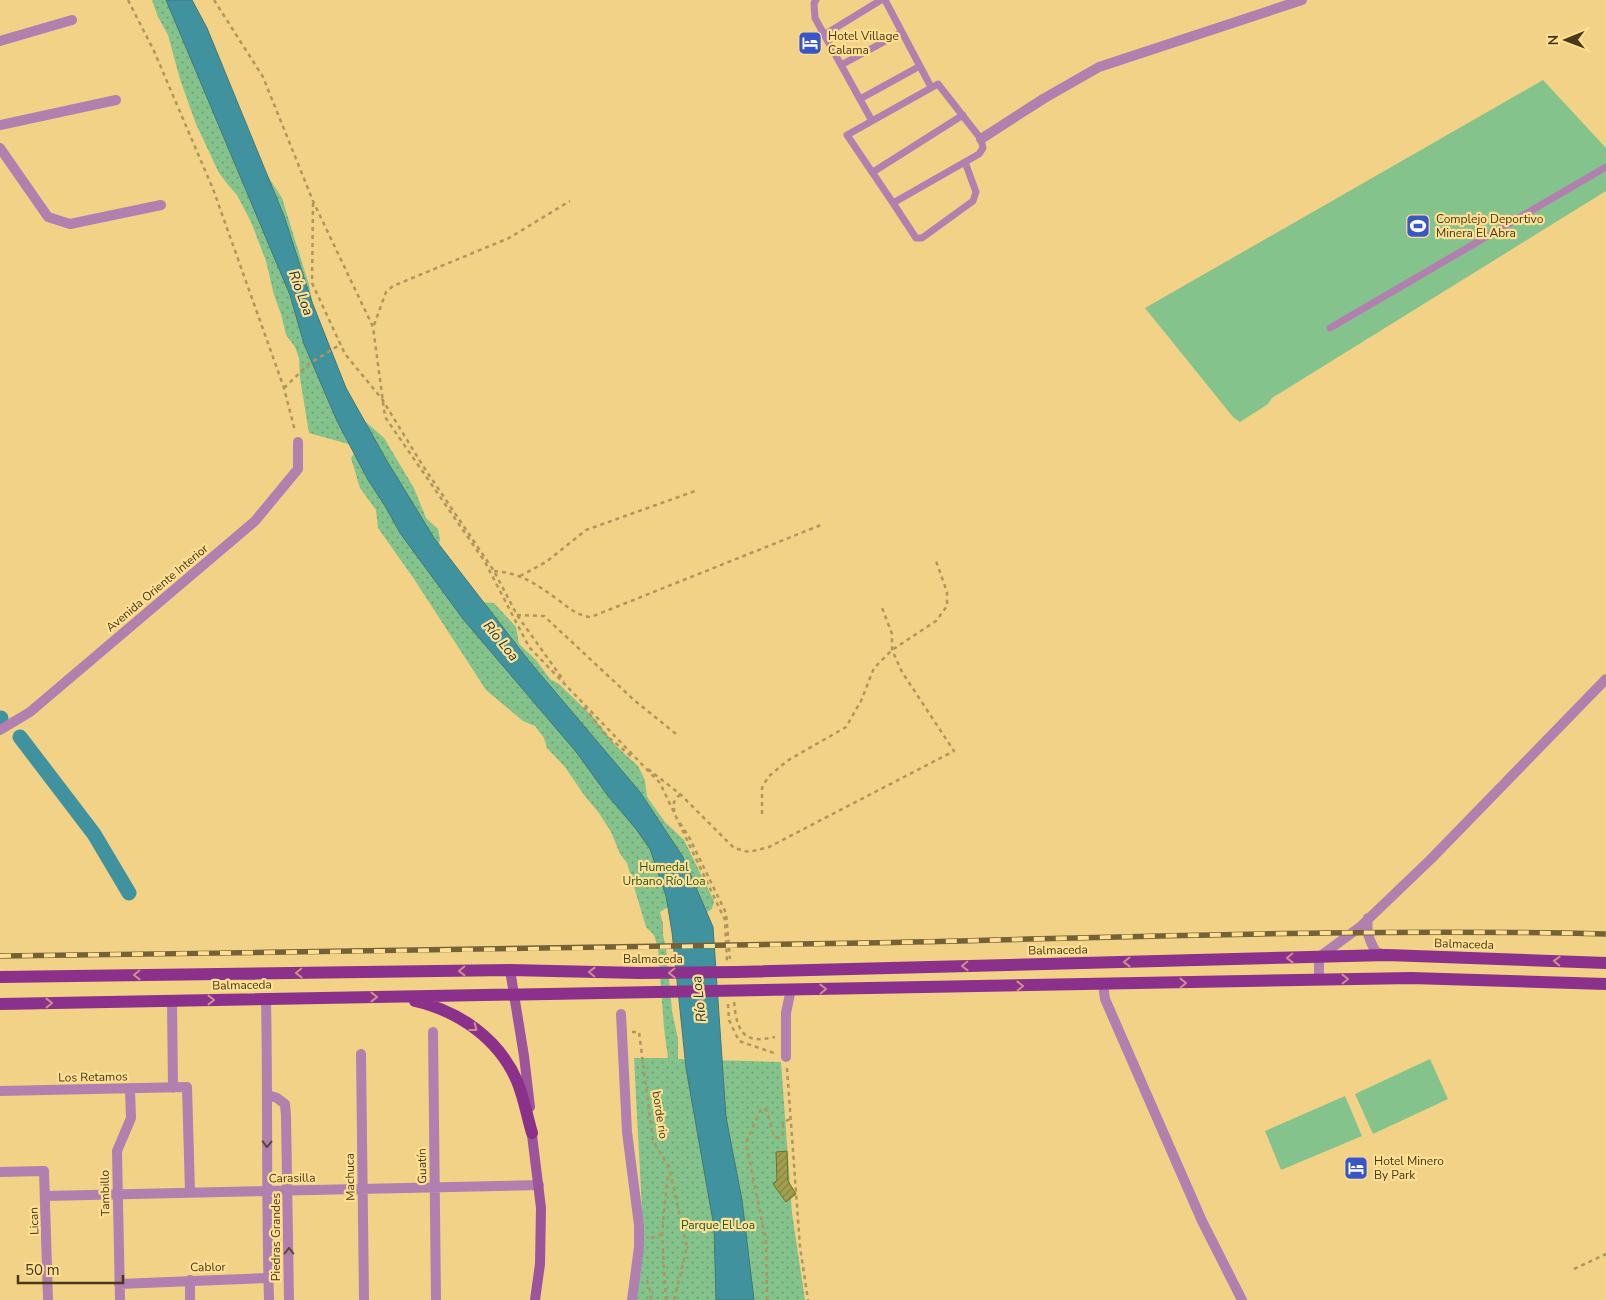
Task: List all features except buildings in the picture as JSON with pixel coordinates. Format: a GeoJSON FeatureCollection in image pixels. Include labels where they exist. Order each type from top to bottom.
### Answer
{"type":"FeatureCollection","features":[{"type":"Feature","properties":{"kind":"main road","name":"Balmaceda"},"geometry":{"type":"LineString","coordinates":[[0,977],[510,970],[640,973],[732,966],[1387,955],[1606,963]]}},
{"type":"Feature","properties":{"kind":"main road"},"geometry":{"type":"LineString","coordinates":[[510,970],[524,1056],[541,1208],[540,1264],[535,1300]]}},
{"type":"Feature","properties":{"kind":"main road","name":"Balmaceda"},"geometry":{"type":"LineString","coordinates":[[0,1004],[640,992],[736,996],[791,990],[1319,979],[1430,978],[1606,984]]}},
{"type":"Feature","properties":{"kind":"main road"},"geometry":{"type":"LineString","coordinates":[[398,997],[429,1004],[450,1012],[462,1018],[484,1035],[503,1056],[517,1082],[532,1133]]}},
{"type":"Feature","properties":{"kind":"street"},"geometry":{"type":"LineString","coordinates":[[981,139],[1043,99],[1099,68],[1302,0]]}},
{"type":"Feature","properties":{"kind":"street"},"geometry":{"type":"LineString","coordinates":[[0,41],[72,20]]}},
{"type":"Feature","properties":{"kind":"street"},"geometry":{"type":"LineString","coordinates":[[0,125],[116,100]]}},
{"type":"Feature","properties":{"kind":"street"},"geometry":{"type":"LineString","coordinates":[[0,148],[48,217],[70,224],[160,205]]}},
{"type":"Feature","properties":{"kind":"street","name":"Avenida Oriente Interior"},"geometry":{"type":"LineString","coordinates":[[0,730],[30,712],[255,521],[298,470],[298,442]]}},
{"type":"Feature","properties":{"kind":"street"},"geometry":{"type":"LineString","coordinates":[[1319,979],[1319,957],[1360,927],[1431,859],[1606,679]]}},
{"type":"Feature","properties":{"kind":"street"},"geometry":{"type":"LineString","coordinates":[[1368,918],[1368,939],[1376,952],[1387,955]]}},
{"type":"Feature","properties":{"kind":"street"},"geometry":{"type":"LineString","coordinates":[[1104,984],[1105,999],[1194,1204],[1242,1300]]}},
{"type":"Feature","properties":{"kind":"street"},"geometry":{"type":"LineString","coordinates":[[786,1057],[786,1013],[791,990]]}},
{"type":"Feature","properties":{"kind":"street","name":"Piedras Grandes"},"geometry":{"type":"LineString","coordinates":[[266,999],[268,1095],[266,1191],[269,1300]]}},
{"type":"Feature","properties":{"kind":"street"},"geometry":{"type":"LineString","coordinates":[[172,1000],[173,1088]]}},
{"type":"Feature","properties":{"kind":"street"},"geometry":{"type":"LineString","coordinates":[[621,1014],[627,1132],[639,1225],[639,1247],[632,1300]]}},
{"type":"Feature","properties":{"kind":"street","name":"Guatín"},"geometry":{"type":"LineString","coordinates":[[433,1032],[436,1300]]}},
{"type":"Feature","properties":{"kind":"street","name":"Machuca"},"geometry":{"type":"LineString","coordinates":[[360,1054],[364,1300]]}},
{"type":"Feature","properties":{"kind":"street","name":"Los Retamos"},"geometry":{"type":"LineString","coordinates":[[0,1091],[187,1088],[190,1192]]}},
{"type":"Feature","properties":{"kind":"street","name":"Tambillo"},"geometry":{"type":"LineString","coordinates":[[120,1300],[116,1150],[131,1118],[130,1089]]}},
{"type":"Feature","properties":{"kind":"street","name":"Piedras Grandes"},"geometry":{"type":"LineString","coordinates":[[268,1095],[277,1098],[284,1104],[288,1190],[289,1300]]}},
{"type":"Feature","properties":{"kind":"street","name":"Lican"},"geometry":{"type":"LineString","coordinates":[[0,1172],[44,1171],[48,1300]]}},
{"type":"Feature","properties":{"kind":"street","name":"Carasilla"},"geometry":{"type":"LineString","coordinates":[[45,1196],[539,1185]]}},
{"type":"Feature","properties":{"kind":"street","name":"Cablor"},"geometry":{"type":"LineString","coordinates":[[119,1284],[268,1278]]}},
{"type":"Feature","properties":{"kind":"street"},"geometry":{"type":"LineString","coordinates":[[190,1280],[190,1300]]}},
{"type":"Feature","properties":{"kind":"lane"},"geometry":{"type":"LineString","coordinates":[[816,0],[814,3],[815,18],[872,121]]}},
{"type":"Feature","properties":{"kind":"lane"},"geometry":{"type":"LineString","coordinates":[[824,35],[881,0]]}},
{"type":"Feature","properties":{"kind":"lane"},"geometry":{"type":"LineString","coordinates":[[885,0],[931,87]]}},
{"type":"Feature","properties":{"kind":"lane"},"geometry":{"type":"LineString","coordinates":[[841,65],[902,32]]}},
{"type":"Feature","properties":{"kind":"lane"},"geometry":{"type":"LineString","coordinates":[[860,99],[920,66]]}},
{"type":"Feature","properties":{"kind":"lane"},"geometry":{"type":"LineString","coordinates":[[893,204],[965,162],[979,154],[983,148],[981,139],[938,84],[847,135],[873,172],[893,204],[916,238],[922,238],[973,200],[976,192],[965,162]]}},
{"type":"Feature","properties":{"kind":"lane"},"geometry":{"type":"LineString","coordinates":[[873,172],[963,115]]}},
{"type":"Feature","properties":{"kind":"lane"},"geometry":{"type":"LineString","coordinates":[[1330,328],[1606,167]]}},
{"type":"Feature","properties":{"kind":"path"},"geometry":{"type":"LineString","coordinates":[[128,0],[154,50],[214,189],[284,388],[298,442]]}},
{"type":"Feature","properties":{"kind":"path"},"geometry":{"type":"LineString","coordinates":[[214,0],[263,77],[313,200],[373,327],[385,417],[485,562],[529,647],[660,784],[725,920],[732,966]]}},
{"type":"Feature","properties":{"kind":"path"},"geometry":{"type":"LineString","coordinates":[[313,200],[312,283],[345,354],[382,399],[423,466],[494,571],[517,614],[553,668],[574,694]]}},
{"type":"Feature","properties":{"kind":"path"},"geometry":{"type":"LineString","coordinates":[[373,327],[386,292],[393,286],[509,238],[570,201]]}},
{"type":"Feature","properties":{"kind":"path"},"geometry":{"type":"LineString","coordinates":[[284,388],[308,364],[341,344]]}},
{"type":"Feature","properties":{"kind":"path"},"geometry":{"type":"LineString","coordinates":[[520,576],[546,562],[586,530],[698,490]]}},
{"type":"Feature","properties":{"kind":"path"},"geometry":{"type":"LineString","coordinates":[[494,571],[510,572],[520,576],[536,584],[581,616],[591,617],[821,525]]}},
{"type":"Feature","properties":{"kind":"path"},"geometry":{"type":"LineString","coordinates":[[762,814],[762,788],[768,777],[787,761],[846,727],[861,700],[874,668],[892,650],[936,621],[947,606],[947,592],[935,558]]}},
{"type":"Feature","properties":{"kind":"path"},"geometry":{"type":"LineString","coordinates":[[642,765],[680,794],[734,848],[749,852],[769,847],[954,751],[902,672],[892,650],[892,634],[881,605]]}},
{"type":"Feature","properties":{"kind":"path"},"geometry":{"type":"LineString","coordinates":[[517,614],[544,616],[634,700],[676,734]]}},
{"type":"Feature","properties":{"kind":"path"},"geometry":{"type":"LineString","coordinates":[[674,813],[674,802],[680,794]]}},
{"type":"Feature","properties":{"kind":"path"},"geometry":{"type":"LineString","coordinates":[[736,996],[736,1021],[739,1028],[747,1036],[762,1040],[786,1034]]}},
{"type":"Feature","properties":{"kind":"path"},"geometry":{"type":"LineString","coordinates":[[728,1002],[729,1020],[739,1041],[786,1057],[800,1247],[808,1300]]}},
{"type":"Feature","properties":{"kind":"path","name":"borde rio"},"geometry":{"type":"LineString","coordinates":[[623,1032],[639,1032],[653,1141],[669,1167],[687,1247],[674,1300]]}},
{"type":"Feature","properties":{"kind":"path"},"geometry":{"type":"LineString","coordinates":[[766,1300],[766,1241],[746,1143],[761,1109],[764,1108],[767,1111],[774,1137],[780,1138],[783,1134],[783,1123],[791,1118]]}},
{"type":"Feature","properties":{"kind":"path"},"geometry":{"type":"LineString","coordinates":[[666,1300],[662,1234],[669,1167]]}},
{"type":"Feature","properties":{"kind":"path"},"geometry":{"type":"LineString","coordinates":[[1574,1269],[1606,1254]]}},
{"type":"Feature","properties":{"kind":"green space","name":"Humedal Urbano Río Loa"},"geometry":{"type":"Polygon","coordinates":[[[152,0],[190,0],[246,143],[282,198],[309,285],[319,335],[348,406],[384,438],[414,488],[426,518],[438,529],[440,539],[438,549],[479,602],[494,603],[516,627],[519,644],[536,660],[550,679],[559,684],[593,717],[616,746],[638,766],[645,780],[647,797],[665,822],[684,840],[714,901],[712,909],[705,913],[668,907],[660,912],[666,947],[672,1011],[678,1039],[678,1059],[781,1062],[792,1213],[805,1300],[635,1300],[643,1229],[634,1058],[668,1058],[658,948],[654,935],[646,927],[627,863],[620,854],[611,832],[599,813],[565,767],[547,748],[544,738],[535,726],[523,721],[486,690],[414,579],[378,528],[376,510],[360,488],[351,458],[356,451],[352,445],[309,433],[300,378],[299,358],[295,347],[286,335],[266,261],[251,222],[237,195],[219,173],[196,124],[180,79],[168,35],[158,17],[152,0]]]}},
{"type":"Feature","properties":{"kind":"green space","name":"Complejo Deportivo Minera El Abra"},"geometry":{"type":"Polygon","coordinates":[[[1543,80],[1606,148],[1606,191],[1272,398],[1268,404],[1240,422],[1233,417],[1145,308],[1543,80]]]}},
{"type":"Feature","properties":{"kind":"green space"},"geometry":{"type":"Polygon","coordinates":[[[1430,1059],[1448,1099],[1373,1134],[1355,1094],[1430,1059]]]}},
{"type":"Feature","properties":{"kind":"green space"},"geometry":{"type":"Polygon","coordinates":[[[1345,1096],[1362,1136],[1281,1170],[1265,1131],[1345,1096]]]}},
{"type":"Feature","properties":{"kind":"water","name":"Río Loa"},"geometry":{"type":"Polygon","coordinates":[[[166,0],[192,0],[207,28],[284,216],[312,302],[346,388],[387,461],[434,538],[529,661],[640,792],[683,857],[713,927],[726,1117],[742,1200],[754,1300],[716,1300],[714,1227],[686,1068],[672,932],[666,896],[650,849],[577,753],[463,619],[400,533],[368,480],[337,421],[304,344],[290,295],[166,0]]]}},
{"type":"Feature","properties":{"kind":"waterway"},"geometry":{"type":"LineString","coordinates":[[20,737],[94,834],[129,893]]}},
{"type":"Feature","properties":{"kind":"railway"},"geometry":{"type":"LineString","coordinates":[[0,956],[648,947],[1328,933],[1513,932],[1606,934]]}},
{"type":"Feature","properties":{"kind":"place","name":"Hotel Village Calama"},"geometry":{"type":"Point","coordinates":[810,43]}},
{"type":"Feature","properties":{"kind":"place","name":"Complejo Deportivo Minera El Abra"},"geometry":{"type":"Point","coordinates":[1418,226]}},
{"type":"Feature","properties":{"kind":"place","name":"Hotel Minero By Park"},"geometry":{"type":"Point","coordinates":[1356,1168]}},
{"type":"Feature","properties":{"kind":"park label","name":"Parque El Loa"},"geometry":{"type":"Point","coordinates":[718,1225]}}]}
